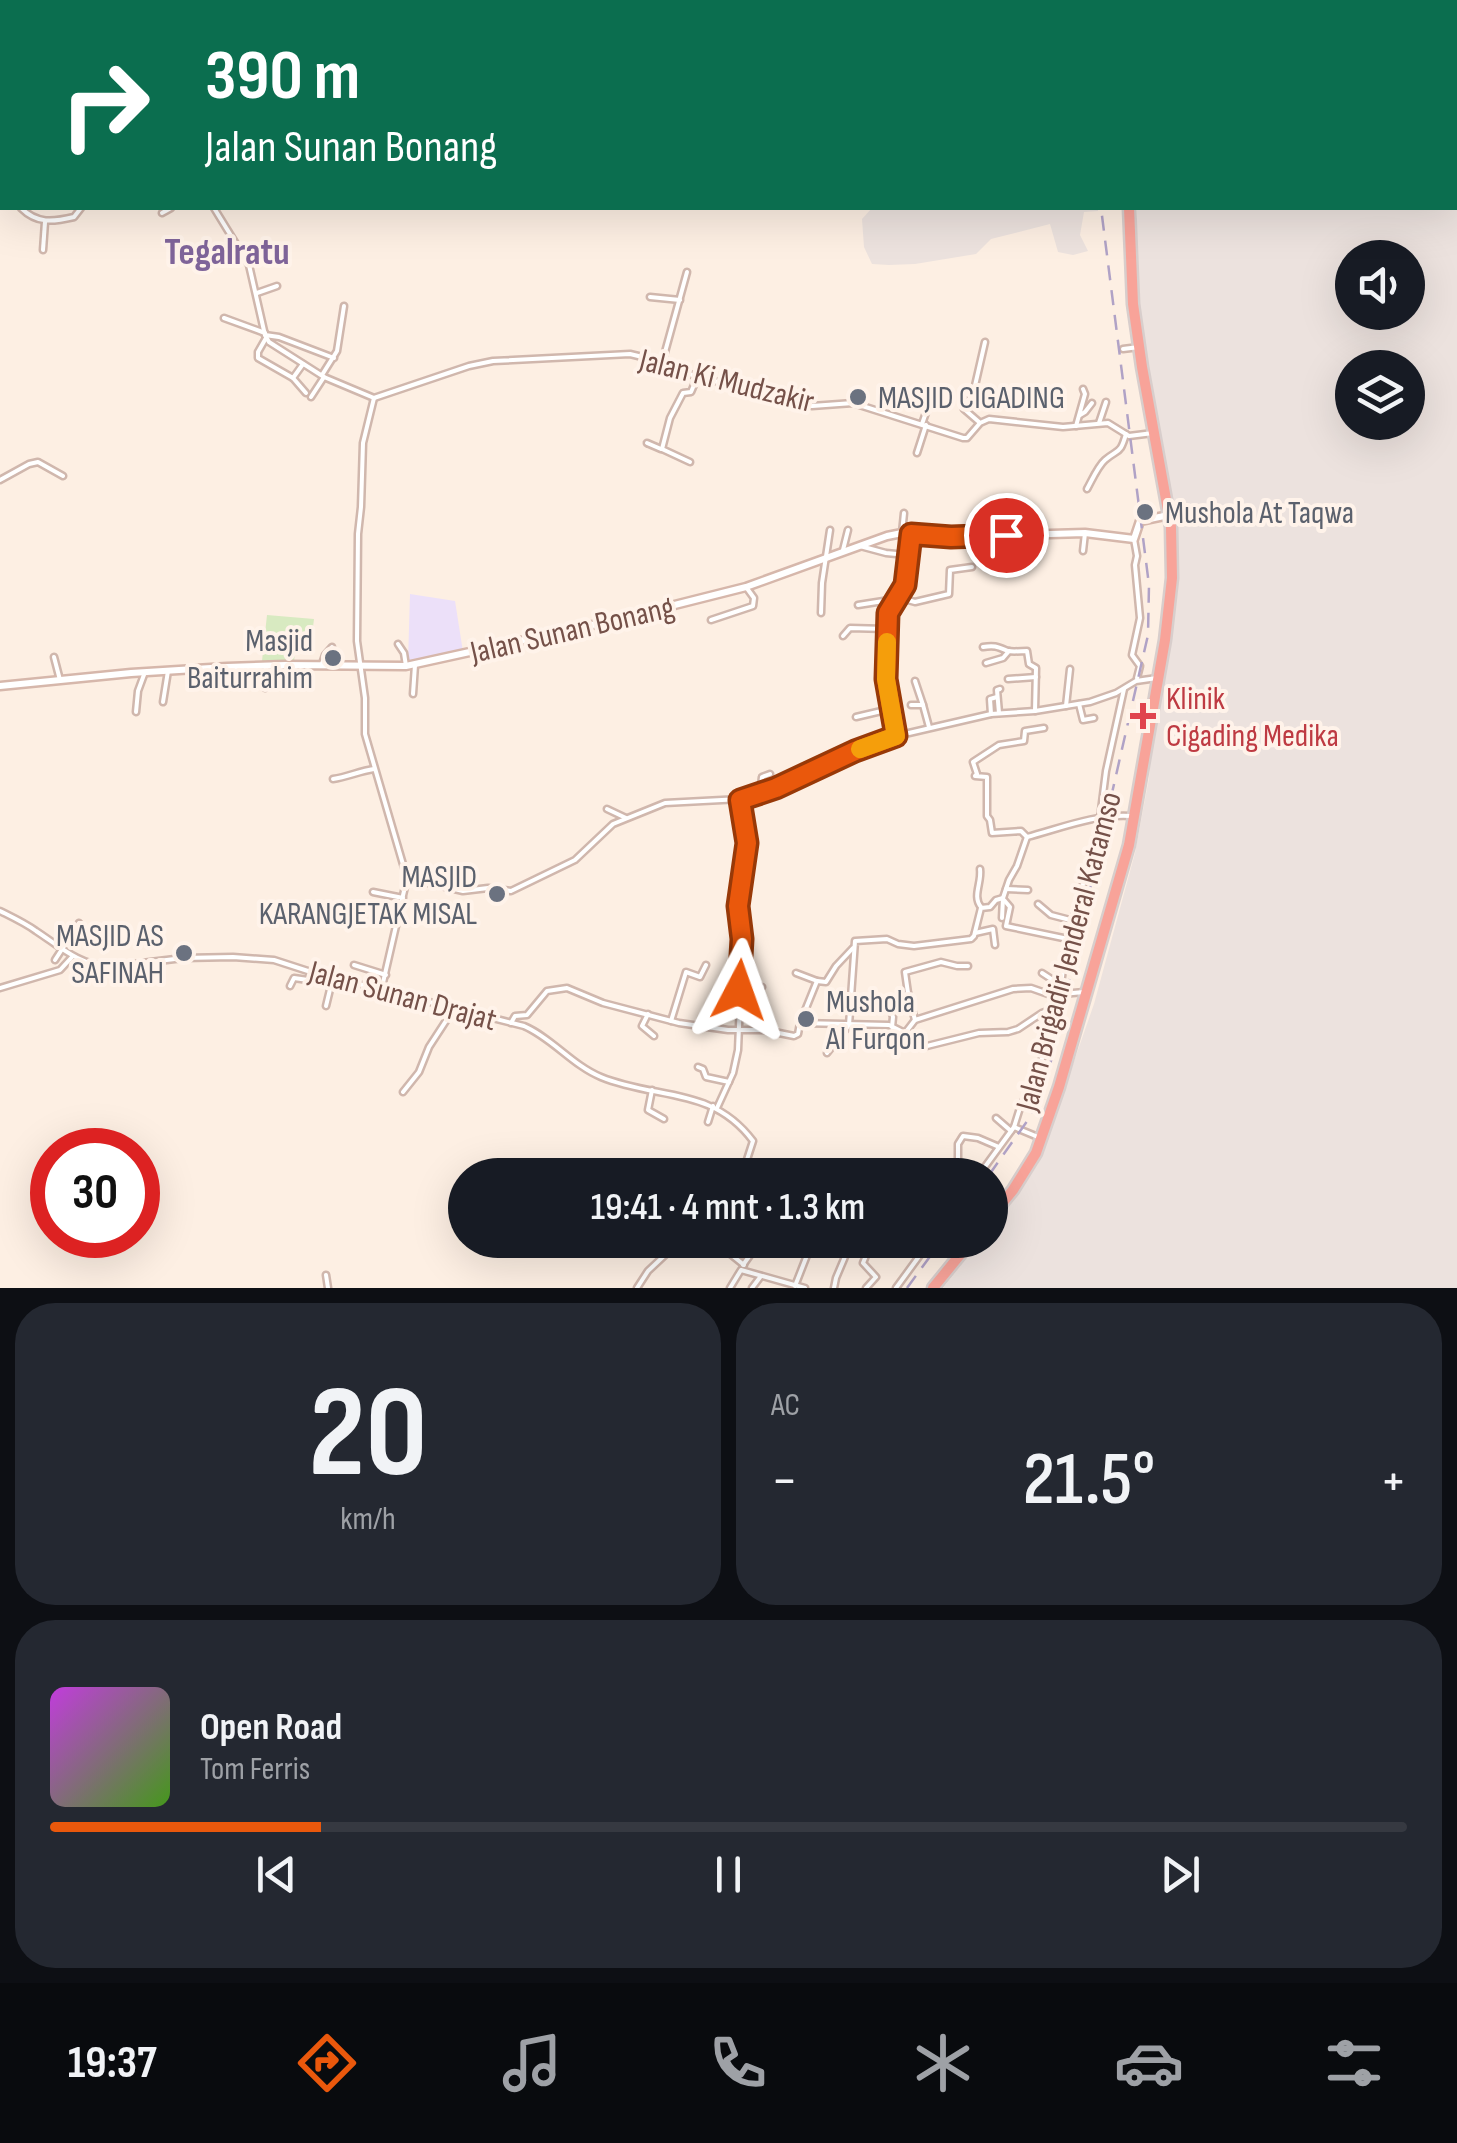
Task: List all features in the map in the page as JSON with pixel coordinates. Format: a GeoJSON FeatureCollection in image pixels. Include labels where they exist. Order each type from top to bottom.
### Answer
{"type":"FeatureCollection","features":[{"type":"Feature","properties":{"kind":"highway","name":"Jalan Brigadir Jenderal Katamso"},"geometry":{"type":"LineString","coordinates":[[1008,1195],[1026,1172],[1042,1139],[1118,886],[1135,816],[1165,640],[1172,578],[1168,515],[1133,304],[1129,210]]}},
{"type":"Feature","properties":{"kind":"highway"},"geometry":{"type":"LineString","coordinates":[[933,1288],[957,1258]]}},
{"type":"Feature","properties":{"kind":"street"},"geometry":{"type":"LineString","coordinates":[[23,210],[45,222],[74,217],[79,210]]}},
{"type":"Feature","properties":{"kind":"street"},"geometry":{"type":"LineString","coordinates":[[162,213],[167,210]]}},
{"type":"Feature","properties":{"kind":"street"},"geometry":{"type":"LineString","coordinates":[[215,210],[249,264],[265,336],[258,358],[292,378],[308,395],[334,358],[344,306]]}},
{"type":"Feature","properties":{"kind":"street"},"geometry":{"type":"LineString","coordinates":[[43,250],[45,222]]}},
{"type":"Feature","properties":{"kind":"street"},"geometry":{"type":"LineString","coordinates":[[662,363],[687,272]]}},
{"type":"Feature","properties":{"kind":"street"},"geometry":{"type":"LineString","coordinates":[[257,293],[278,286]]}},
{"type":"Feature","properties":{"kind":"street"},"geometry":{"type":"LineString","coordinates":[[650,297],[680,300]]}},
{"type":"Feature","properties":{"kind":"street"},"geometry":{"type":"LineString","coordinates":[[224,318],[265,336],[323,376],[374,398],[363,444],[356,641],[365,698],[365,734],[407,878],[382,989]]}},
{"type":"Feature","properties":{"kind":"street"},"geometry":{"type":"LineString","coordinates":[[265,336],[279,336],[334,358]]}},
{"type":"Feature","properties":{"kind":"street"},"geometry":{"type":"LineString","coordinates":[[980,422],[964,409],[974,390],[986,342]]}},
{"type":"Feature","properties":{"kind":"street"},"geometry":{"type":"LineString","coordinates":[[1122,349],[1139,347]]}},
{"type":"Feature","properties":{"kind":"street","name":"Jalan Ki Mudzakir"},"geometry":{"type":"LineString","coordinates":[[374,398],[493,360],[630,354],[697,378],[746,386],[812,406],[853,404],[966,438],[980,422],[989,419],[1058,427],[1100,423]]}},
{"type":"Feature","properties":{"kind":"street"},"geometry":{"type":"LineString","coordinates":[[292,378],[302,364]]}},
{"type":"Feature","properties":{"kind":"street"},"geometry":{"type":"LineString","coordinates":[[662,449],[672,413],[683,392],[692,392],[697,378]]}},
{"type":"Feature","properties":{"kind":"street"},"geometry":{"type":"LineString","coordinates":[[1076,426],[1083,389]]}},
{"type":"Feature","properties":{"kind":"street"},"geometry":{"type":"LineString","coordinates":[[917,453],[930,401]]}},
{"type":"Feature","properties":{"kind":"street"},"geometry":{"type":"LineString","coordinates":[[1106,402],[1100,423],[1112,423],[1126,434],[1153,433]]}},
{"type":"Feature","properties":{"kind":"street"},"geometry":{"type":"LineString","coordinates":[[1080,415],[1092,403]]}},
{"type":"Feature","properties":{"kind":"street"},"geometry":{"type":"LineString","coordinates":[[1086,489],[1106,459],[1121,449],[1126,434]]}},
{"type":"Feature","properties":{"kind":"street"},"geometry":{"type":"LineString","coordinates":[[647,444],[690,462]]}},
{"type":"Feature","properties":{"kind":"street"},"geometry":{"type":"LineString","coordinates":[[0,480],[38,462],[63,476]]}},
{"type":"Feature","properties":{"kind":"street"},"geometry":{"type":"LineString","coordinates":[[896,736],[886,679],[887,629],[888,613],[906,580],[904,513]]}},
{"type":"Feature","properties":{"kind":"street"},"geometry":{"type":"LineString","coordinates":[[1136,681],[1140,666],[1132,655],[1140,618],[1134,539],[1140,521],[1168,515]]}},
{"type":"Feature","properties":{"kind":"street"},"geometry":{"type":"LineString","coordinates":[[822,613],[830,530]]}},
{"type":"Feature","properties":{"kind":"street"},"geometry":{"type":"LineString","coordinates":[[843,553],[848,530]]}},
{"type":"Feature","properties":{"kind":"street"},"geometry":{"type":"LineString","coordinates":[[1083,551],[1085,532]]}},
{"type":"Feature","properties":{"kind":"street","name":"Jalan Sunan Bonang"},"geometry":{"type":"LineString","coordinates":[[0,686],[145,672],[266,666],[411,666],[746,587],[887,536],[1085,532],[1134,539]]}},
{"type":"Feature","properties":{"kind":"street"},"geometry":{"type":"LineString","coordinates":[[860,546],[908,555]]}},
{"type":"Feature","properties":{"kind":"street"},"geometry":{"type":"LineString","coordinates":[[858,605],[897,598],[915,602],[949,594],[950,570],[972,567]]}},
{"type":"Feature","properties":{"kind":"street"},"geometry":{"type":"LineString","coordinates":[[711,620],[754,606],[754,598],[746,587]]}},
{"type":"Feature","properties":{"kind":"street"},"geometry":{"type":"LineString","coordinates":[[844,636],[848,628],[887,629]]}},
{"type":"Feature","properties":{"kind":"street"},"geometry":{"type":"LineString","coordinates":[[398,644],[411,666],[413,694]]}},
{"type":"Feature","properties":{"kind":"street"},"geometry":{"type":"LineString","coordinates":[[984,647],[1028,651],[1029,664],[1036,667],[1035,711]]}},
{"type":"Feature","properties":{"kind":"street"},"geometry":{"type":"LineString","coordinates":[[322,666],[332,648]]}},
{"type":"Feature","properties":{"kind":"street"},"geometry":{"type":"LineString","coordinates":[[986,663],[999,660],[1009,651]]}},
{"type":"Feature","properties":{"kind":"street"},"geometry":{"type":"LineString","coordinates":[[54,657],[60,680]]}},
{"type":"Feature","properties":{"kind":"street"},"geometry":{"type":"LineString","coordinates":[[265,688],[266,666]]}},
{"type":"Feature","properties":{"kind":"street"},"geometry":{"type":"LineString","coordinates":[[1066,706],[1070,669]]}},
{"type":"Feature","properties":{"kind":"street"},"geometry":{"type":"LineString","coordinates":[[162,702],[168,671]]}},
{"type":"Feature","properties":{"kind":"street"},"geometry":{"type":"LineString","coordinates":[[136,712],[145,672]]}},
{"type":"Feature","properties":{"kind":"street"},"geometry":{"type":"LineString","coordinates":[[1008,679],[1036,676]]}},
{"type":"Feature","properties":{"kind":"street"},"geometry":{"type":"LineString","coordinates":[[407,878],[462,891],[511,891],[575,860],[613,824],[665,803],[740,800],[896,736],[991,714],[1097,700],[1136,681],[1157,678]]}},
{"type":"Feature","properties":{"kind":"street"},"geometry":{"type":"LineString","coordinates":[[914,681],[929,728]]}},
{"type":"Feature","properties":{"kind":"street"},"geometry":{"type":"LineString","coordinates":[[999,713],[996,690],[1000,689]]}},
{"type":"Feature","properties":{"kind":"street"},"geometry":{"type":"LineString","coordinates":[[992,1158],[1013,1129],[1046,1050],[1053,1009],[1062,986],[1068,940],[1100,818],[1124,689]]}},
{"type":"Feature","properties":{"kind":"street"},"geometry":{"type":"LineString","coordinates":[[991,714],[990,700],[997,698]]}},
{"type":"Feature","properties":{"kind":"street"},"geometry":{"type":"LineString","coordinates":[[1079,704],[1083,720],[1094,718]]}},
{"type":"Feature","properties":{"kind":"street"},"geometry":{"type":"LineString","coordinates":[[911,705],[923,705]]}},
{"type":"Feature","properties":{"kind":"street"},"geometry":{"type":"LineString","coordinates":[[856,717],[891,708]]}},
{"type":"Feature","properties":{"kind":"street"},"geometry":{"type":"LineString","coordinates":[[1027,837],[1021,831],[991,832],[986,816],[987,777],[975,776],[973,762],[999,745],[1024,741],[1025,730],[1044,728]]}},
{"type":"Feature","properties":{"kind":"street"},"geometry":{"type":"LineString","coordinates":[[333,778],[374,769]]}},
{"type":"Feature","properties":{"kind":"street"},"geometry":{"type":"LineString","coordinates":[[760,794],[762,778],[770,774]]}},
{"type":"Feature","properties":{"kind":"street"},"geometry":{"type":"LineString","coordinates":[[708,1122],[729,1082],[740,1030],[742,939],[738,906],[747,843],[740,800]]}},
{"type":"Feature","properties":{"kind":"street"},"geometry":{"type":"LineString","coordinates":[[607,810],[626,818]]}},
{"type":"Feature","properties":{"kind":"street"},"geometry":{"type":"LineString","coordinates":[[1027,837],[1100,818],[1135,816]]}},
{"type":"Feature","properties":{"kind":"street"},"geometry":{"type":"LineString","coordinates":[[1002,918],[1006,889],[1027,837]]}},
{"type":"Feature","properties":{"kind":"street"},"geometry":{"type":"LineString","coordinates":[[796,973],[826,982],[855,940],[860,939],[887,939],[914,946],[971,939],[981,908],[977,894],[980,869]]}},
{"type":"Feature","properties":{"kind":"street"},"geometry":{"type":"LineString","coordinates":[[1006,889],[1028,890]]}},
{"type":"Feature","properties":{"kind":"street"},"geometry":{"type":"LineString","coordinates":[[373,892],[402,898]]}},
{"type":"Feature","properties":{"kind":"street"},"geometry":{"type":"LineString","coordinates":[[1004,899],[1010,907],[1006,926],[1068,940]]}},
{"type":"Feature","properties":{"kind":"street"},"geometry":{"type":"LineString","coordinates":[[981,908],[1004,899]]}},
{"type":"Feature","properties":{"kind":"street"},"geometry":{"type":"LineString","coordinates":[[1038,904],[1051,914],[1074,921]]}},
{"type":"Feature","properties":{"kind":"street","name":"Jalan Sunan Drajat"},"geometry":{"type":"LineString","coordinates":[[0,911],[73,956],[105,967],[184,958],[277,961],[511,1022],[533,1030],[600,1077],[715,1107],[754,1141],[748,1158]]}},
{"type":"Feature","properties":{"kind":"street"},"geometry":{"type":"LineString","coordinates":[[55,960],[79,923]]}},
{"type":"Feature","properties":{"kind":"street"},"geometry":{"type":"LineString","coordinates":[[975,933],[993,929],[995,945]]}},
{"type":"Feature","properties":{"kind":"street"},"geometry":{"type":"LineString","coordinates":[[827,1053],[849,1025],[853,948]]}},
{"type":"Feature","properties":{"kind":"street"},"geometry":{"type":"LineString","coordinates":[[0,988],[60,970],[73,956]]}},
{"type":"Feature","properties":{"kind":"street"},"geometry":{"type":"LineString","coordinates":[[915,1020],[906,972],[941,962],[968,966]]}},
{"type":"Feature","properties":{"kind":"street"},"geometry":{"type":"LineString","coordinates":[[354,965],[386,975]]}},
{"type":"Feature","properties":{"kind":"street"},"geometry":{"type":"LineString","coordinates":[[672,1021],[686,972],[700,977],[706,965]]}},
{"type":"Feature","properties":{"kind":"street"},"geometry":{"type":"LineString","coordinates":[[60,970],[60,979]]}},
{"type":"Feature","properties":{"kind":"street"},"geometry":{"type":"LineString","coordinates":[[290,986],[294,978],[308,980],[311,972]]}},
{"type":"Feature","properties":{"kind":"street"},"geometry":{"type":"LineString","coordinates":[[1042,973],[1062,986]]}},
{"type":"Feature","properties":{"kind":"street"},"geometry":{"type":"LineString","coordinates":[[326,1006],[333,977]]}},
{"type":"Feature","properties":{"kind":"street"},"geometry":{"type":"LineString","coordinates":[[511,1022],[517,1016],[527,1015],[547,991],[558,988],[672,1021],[796,1036],[817,981]]}},
{"type":"Feature","properties":{"kind":"street"},"geometry":{"type":"LineString","coordinates":[[740,982],[762,987]]}},
{"type":"Feature","properties":{"kind":"street"},"geometry":{"type":"LineString","coordinates":[[906,1033],[915,1020],[1013,989],[1031,988],[1048,995],[1087,991]]}},
{"type":"Feature","properties":{"kind":"street"},"geometry":{"type":"LineString","coordinates":[[892,1026],[891,1005],[908,992]]}},
{"type":"Feature","properties":{"kind":"street"},"geometry":{"type":"LineString","coordinates":[[403,1092],[419,1072],[455,1007]]}},
{"type":"Feature","properties":{"kind":"street"},"geometry":{"type":"LineString","coordinates":[[800,1023],[892,1026],[906,1033],[920,1048],[980,1033],[1002,1034],[1053,1009]]}},
{"type":"Feature","properties":{"kind":"street"},"geometry":{"type":"LineString","coordinates":[[648,1014],[642,1026],[654,1036]]}},
{"type":"Feature","properties":{"kind":"street"},"geometry":{"type":"LineString","coordinates":[[698,1067],[704,1069],[706,1077],[729,1082]]}},
{"type":"Feature","properties":{"kind":"street"},"geometry":{"type":"LineString","coordinates":[[652,1090],[648,1110],[664,1119]]}},
{"type":"Feature","properties":{"kind":"street"},"geometry":{"type":"LineString","coordinates":[[996,1118],[1042,1139]]}},
{"type":"Feature","properties":{"kind":"street"},"geometry":{"type":"LineString","coordinates":[[958,1158],[958,1144],[963,1136],[1000,1147]]}},
{"type":"Feature","properties":{"kind":"street"},"geometry":{"type":"LineString","coordinates":[[637,1288],[662,1258]]}},
{"type":"Feature","properties":{"kind":"street"},"geometry":{"type":"LineString","coordinates":[[733,1258],[761,1276],[804,1288]]}},
{"type":"Feature","properties":{"kind":"street"},"geometry":{"type":"LineString","coordinates":[[730,1288],[749,1258]]}},
{"type":"Feature","properties":{"kind":"street"},"geometry":{"type":"LineString","coordinates":[[795,1286],[806,1258]]}},
{"type":"Feature","properties":{"kind":"street"},"geometry":{"type":"LineString","coordinates":[[834,1288],[844,1258]]}},
{"type":"Feature","properties":{"kind":"street"},"geometry":{"type":"LineString","coordinates":[[865,1258],[863,1262],[876,1276],[866,1288]]}},
{"type":"Feature","properties":{"kind":"street"},"geometry":{"type":"LineString","coordinates":[[896,1288],[918,1258]]}},
{"type":"Feature","properties":{"kind":"street"},"geometry":{"type":"LineString","coordinates":[[326,1275],[328,1288]]}},
{"type":"Feature","properties":{"kind":"street"},"geometry":{"type":"LineString","coordinates":[[752,1288],[761,1276]]}},
{"type":"Feature","properties":{"kind":"shaded area"},"geometry":{"type":"Polygon","coordinates":[[[870,210],[1098,210],[1084,212],[1080,235],[1088,251],[1073,255],[1058,252],[1050,224],[991,239],[976,254],[889,265],[872,264],[864,247],[862,219],[870,210]]]}},
{"type":"Feature","properties":{"kind":"shaded area"},"geometry":{"type":"Polygon","coordinates":[[[1137,210],[1457,210],[1457,1288],[943,1288],[967,1258],[1008,1258],[1008,1207],[1038,1164],[1094,1004],[1135,853],[1178,589],[1177,544],[1137,280],[1137,210]]]}},
{"type":"Feature","properties":{"kind":"shaded area"},"geometry":{"type":"Polygon","coordinates":[[[410,594],[455,601],[463,652],[408,663],[410,594]]]}},
{"type":"Feature","properties":{"kind":"green space"},"geometry":{"type":"Polygon","coordinates":[[[267,615],[314,619],[310,651],[295,650],[294,664],[262,661],[267,615]]]}},
{"type":"Feature","properties":{"kind":"railway"},"geometry":{"type":"LineString","coordinates":[[1001,1158],[1030,1117],[1050,1065],[1148,635],[1149,585],[1101,210]]}},
{"type":"Feature","properties":{"kind":"railway"},"geometry":{"type":"LineString","coordinates":[[907,1288],[929,1258]]}},
{"type":"Feature","properties":{"kind":"slow traffic"},"geometry":{"type":"LineString","coordinates":[[860,749],[896,736],[886,679],[887,642]]}},
{"type":"Feature","properties":{"kind":"place","name":"MASJID CIGADING"},"geometry":{"type":"Point","coordinates":[858,397]}},
{"type":"Feature","properties":{"kind":"place","name":"Mushola At Taqwa"},"geometry":{"type":"Point","coordinates":[1145,512]}},
{"type":"Feature","properties":{"kind":"place","name":"Masjid Baiturrahim"},"geometry":{"type":"Point","coordinates":[333,658]}},
{"type":"Feature","properties":{"kind":"place","name":"Klinik Cigading Medika"},"geometry":{"type":"Point","coordinates":[1143,716]}},
{"type":"Feature","properties":{"kind":"place","name":"MASJID KARANGJETAK MISAL"},"geometry":{"type":"Point","coordinates":[497,894]}},
{"type":"Feature","properties":{"kind":"place","name":"MASJID AS SAFINAH"},"geometry":{"type":"Point","coordinates":[184,953]}},
{"type":"Feature","properties":{"kind":"place","name":"Mushola Al Furqon"},"geometry":{"type":"Point","coordinates":[806,1019]}},
{"type":"Feature","properties":{"kind":"district","name":"Tegalratu"},"geometry":{"type":"Point","coordinates":[227,251]}},
{"type":"Feature","properties":{"kind":"route"},"geometry":{"type":"LineString","coordinates":[[739,990],[742,927],[738,906],[747,843],[740,800],[896,736],[886,679],[888,613],[905,585],[911,534],[1006,535]]}}]}
